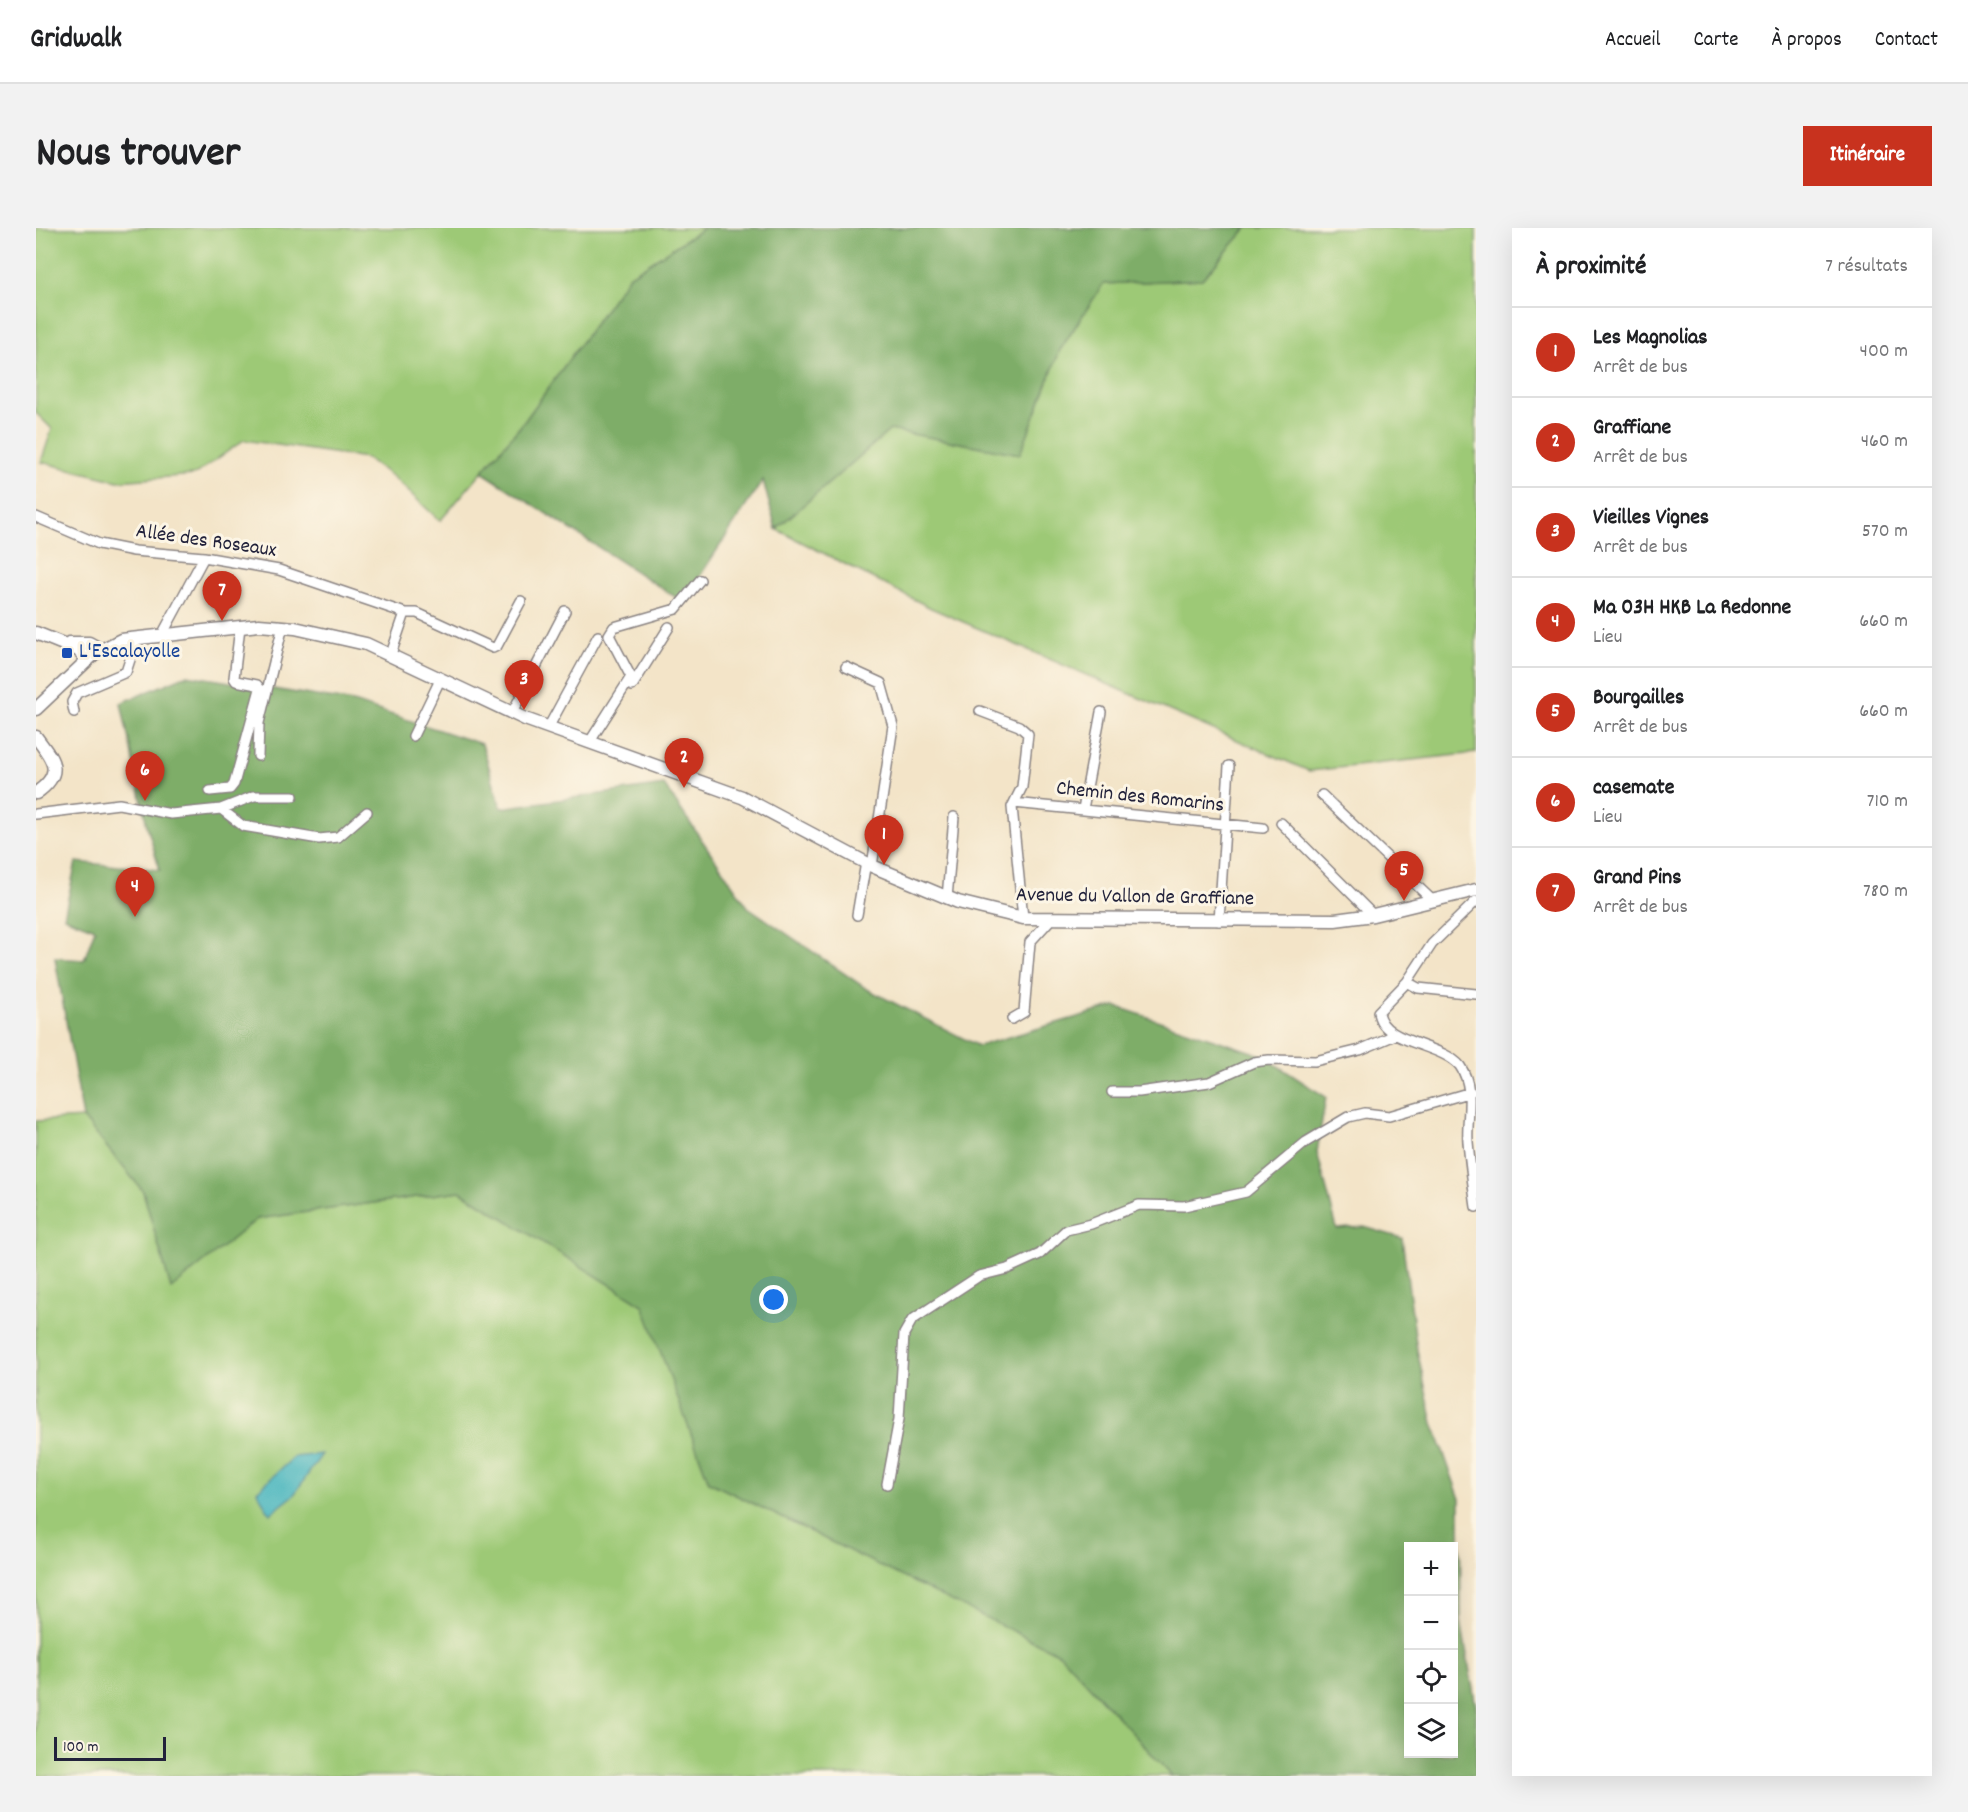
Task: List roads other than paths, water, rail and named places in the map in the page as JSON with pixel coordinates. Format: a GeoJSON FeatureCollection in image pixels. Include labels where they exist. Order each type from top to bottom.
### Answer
{"type":"FeatureCollection","features":[{"type":"Feature","properties":{"kind":"street","name":"Allée des Roseaux"},"geometry":{"type":"LineString","coordinates":[[36,517],[99,544],[134,551],[204,557],[279,570],[405,613],[417,614],[493,648],[497,646],[521,601]]}},
{"type":"Feature","properties":{"kind":"street"},"geometry":{"type":"LineString","coordinates":[[162,635],[204,557]]}},
{"type":"Feature","properties":{"kind":"street"},"geometry":{"type":"LineString","coordinates":[[593,744],[631,677],[609,635],[614,627],[676,609],[700,579]]}},
{"type":"Feature","properties":{"kind":"street"},"geometry":{"type":"LineString","coordinates":[[512,713],[565,611]]}},
{"type":"Feature","properties":{"kind":"street"},"geometry":{"type":"LineString","coordinates":[[391,654],[405,613]]}},
{"type":"Feature","properties":{"kind":"street"},"geometry":{"type":"LineString","coordinates":[[258,756],[258,729],[283,626]]}},
{"type":"Feature","properties":{"kind":"street","name":"Avenue du Vallon de Graffiane"},"geometry":{"type":"LineString","coordinates":[[36,709],[100,649],[121,640],[240,627],[283,626],[334,636],[391,654],[440,680],[548,728],[742,797],[869,864],[947,898],[1023,918],[1329,920],[1373,915],[1416,904],[1476,883]]}},
{"type":"Feature","properties":{"kind":"street"},"geometry":{"type":"LineString","coordinates":[[210,790],[230,789],[234,784],[260,689],[257,685],[236,681],[234,678],[240,627]]}},
{"type":"Feature","properties":{"kind":"street"},"geometry":{"type":"LineString","coordinates":[[593,744],[669,627]]}},
{"type":"Feature","properties":{"kind":"street"},"geometry":{"type":"LineString","coordinates":[[36,633],[78,650],[88,659]]}},
{"type":"Feature","properties":{"kind":"street"},"geometry":{"type":"LineString","coordinates":[[548,728],[598,636]]}},
{"type":"Feature","properties":{"kind":"street"},"geometry":{"type":"LineString","coordinates":[[74,712],[72,702],[76,693],[126,672],[137,638]]}},
{"type":"Feature","properties":{"kind":"street"},"geometry":{"type":"LineString","coordinates":[[62,643],[89,643],[100,649]]}},
{"type":"Feature","properties":{"kind":"street"},"geometry":{"type":"LineString","coordinates":[[846,667],[881,683],[893,726],[869,864],[857,915]]}},
{"type":"Feature","properties":{"kind":"street"},"geometry":{"type":"LineString","coordinates":[[413,736],[440,680]]}},
{"type":"Feature","properties":{"kind":"street"},"geometry":{"type":"LineString","coordinates":[[980,711],[1019,726],[1028,734],[1022,787],[1014,802],[1012,815],[1023,918]]}},
{"type":"Feature","properties":{"kind":"street"},"geometry":{"type":"LineString","coordinates":[[1083,808],[1101,712]]}},
{"type":"Feature","properties":{"kind":"street"},"geometry":{"type":"LineString","coordinates":[[36,737],[49,751],[54,766],[52,777],[36,793]]}},
{"type":"Feature","properties":{"kind":"street"},"geometry":{"type":"LineString","coordinates":[[1219,921],[1229,766]]}},
{"type":"Feature","properties":{"kind":"street"},"geometry":{"type":"LineString","coordinates":[[1322,795],[1432,899]]}},
{"type":"Feature","properties":{"kind":"street"},"geometry":{"type":"LineString","coordinates":[[36,814],[119,804],[171,814],[221,809],[254,796],[293,796]]}},
{"type":"Feature","properties":{"kind":"street","name":"Chemin des Romarins"},"geometry":{"type":"LineString","coordinates":[[1014,802],[1083,808],[1224,826],[1263,828]]}},
{"type":"Feature","properties":{"kind":"street"},"geometry":{"type":"LineString","coordinates":[[221,809],[243,826],[319,839],[338,837],[367,812]]}},
{"type":"Feature","properties":{"kind":"street"},"geometry":{"type":"LineString","coordinates":[[947,898],[954,817]]}},
{"type":"Feature","properties":{"kind":"street"},"geometry":{"type":"LineString","coordinates":[[1281,823],[1373,915]]}},
{"type":"Feature","properties":{"kind":"street","name":"Avenue du Vallon de Graffiane"},"geometry":{"type":"LineString","coordinates":[[1432,899],[1476,890]]}},
{"type":"Feature","properties":{"kind":"street"},"geometry":{"type":"LineString","coordinates":[[1476,901],[1427,950],[1407,982],[1378,1012],[1382,1023],[1395,1035],[1453,1060],[1464,1071],[1471,1092],[1472,1114],[1468,1131],[1476,1207]]}},
{"type":"Feature","properties":{"kind":"street"},"geometry":{"type":"LineString","coordinates":[[1012,1019],[1024,1012],[1030,942],[1051,919]]}},
{"type":"Feature","properties":{"kind":"street"},"geometry":{"type":"LineString","coordinates":[[1407,982],[1418,988],[1476,994]]}},
{"type":"Feature","properties":{"kind":"street"},"geometry":{"type":"LineString","coordinates":[[1112,1092],[1139,1092],[1209,1082],[1254,1062],[1315,1061],[1360,1050],[1395,1035]]}},
{"type":"Feature","properties":{"kind":"street"},"geometry":{"type":"LineString","coordinates":[[887,1484],[899,1419],[904,1334],[912,1320],[978,1276],[1008,1269],[1040,1254],[1066,1230],[1091,1224],[1139,1205],[1184,1206],[1246,1192],[1306,1142],[1348,1117],[1365,1113],[1389,1116],[1471,1092]]}},
{"type":"Feature","properties":{"kind":"water"},"geometry":{"type":"Polygon","coordinates":[[[322,1454],[293,1496],[270,1514],[257,1491],[294,1457],[322,1454]]]}},
{"type":"Feature","properties":{"kind":"place","name":"Grand Pins"},"geometry":{"type":"Point","coordinates":[222,621]}},
{"type":"Feature","properties":{"kind":"place","name":"L'Escalayolle"},"geometry":{"type":"Point","coordinates":[67,653]}},
{"type":"Feature","properties":{"kind":"place","name":"Vieilles Vignes"},"geometry":{"type":"Point","coordinates":[524,710]}},
{"type":"Feature","properties":{"kind":"place","name":"Graffiane"},"geometry":{"type":"Point","coordinates":[684,788]}},
{"type":"Feature","properties":{"kind":"place","name":"casemate"},"geometry":{"type":"Point","coordinates":[145,801]}},
{"type":"Feature","properties":{"kind":"place","name":"Les Magnolias"},"geometry":{"type":"Point","coordinates":[884,865]}},
{"type":"Feature","properties":{"kind":"place","name":"Bourgailles"},"geometry":{"type":"Point","coordinates":[1404,901]}},
{"type":"Feature","properties":{"kind":"place","name":"Ma 03H HKB La Redonne"},"geometry":{"type":"Point","coordinates":[135,917]}}]}
